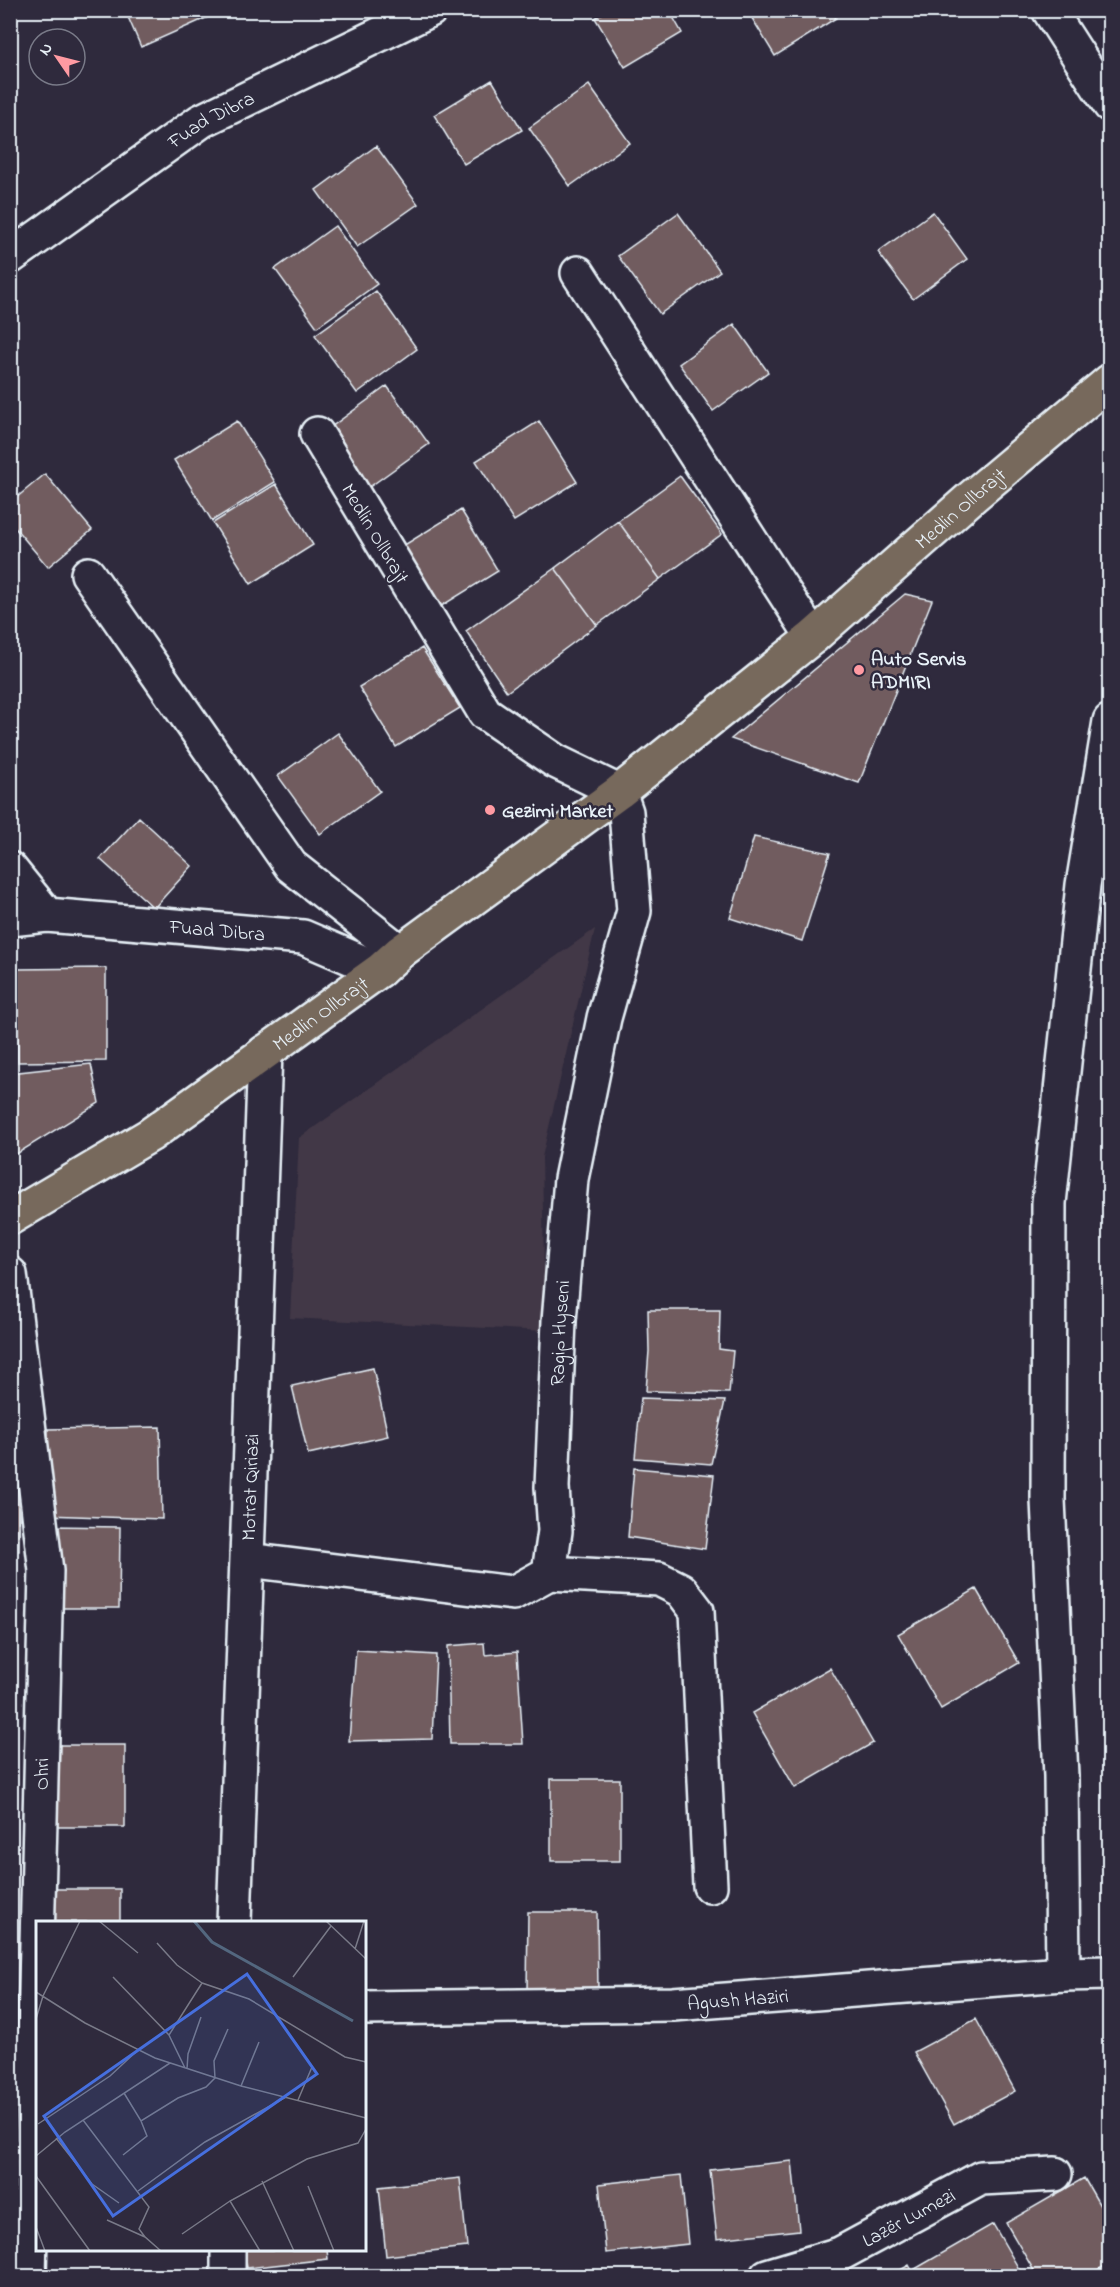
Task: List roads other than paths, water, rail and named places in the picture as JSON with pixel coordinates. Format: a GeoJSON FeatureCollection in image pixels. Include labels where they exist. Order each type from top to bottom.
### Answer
{"type":"FeatureCollection","features":[{"type":"Feature","properties":{"kind":"main road","name":"Medlin Ollbrajt"},"geometry":{"type":"LineString","coordinates":[[10,1218],[150,1135],[619,792],[813,637],[973,496],[1110,381]]}},
{"type":"Feature","properties":{"kind":"street","name":"Fuad Dibra"},"geometry":{"type":"LineString","coordinates":[[10,257],[201,121],[430,10]]}},
{"type":"Feature","properties":{"kind":"street"},"geometry":{"type":"LineString","coordinates":[[1049,10],[1110,105]]}},
{"type":"Feature","properties":{"kind":"street"},"geometry":{"type":"LineString","coordinates":[[578,273],[813,637]]}},
{"type":"Feature","properties":{"kind":"street","name":"Medlin Ollbrajt"},"geometry":{"type":"LineString","coordinates":[[317,434],[485,713],[555,761],[619,792]]}},
{"type":"Feature","properties":{"kind":"street"},"geometry":{"type":"LineString","coordinates":[[88,574],[291,866],[390,961]]}},
{"type":"Feature","properties":{"kind":"street"},"geometry":{"type":"LineString","coordinates":[[1063,1974],[1061,1776],[1048,1500],[1049,1203],[1083,885],[1110,721]]}},
{"type":"Feature","properties":{"kind":"street","name":"Ragip Hyseni"},"geometry":{"type":"LineString","coordinates":[[549,1573],[555,1531],[552,1487],[559,1321],[571,1179],[604,1018],[634,911],[626,812],[619,792]]}},
{"type":"Feature","properties":{"kind":"street"},"geometry":{"type":"LineString","coordinates":[[10,869],[46,915]]}},
{"type":"Feature","properties":{"kind":"street","name":"Fuad Dibra"},"geometry":{"type":"LineString","coordinates":[[10,919],[46,915],[303,937],[390,961]]}},
{"type":"Feature","properties":{"kind":"street","name":"Motrat Qiriazi"},"geometry":{"type":"LineString","coordinates":[[234,1921],[266,1052]]}},
{"type":"Feature","properties":{"kind":"street","name":"Ohri"},"geometry":{"type":"LineString","coordinates":[[10,1274],[46,1571],[38,1921]]}},
{"type":"Feature","properties":{"kind":"street"},"geometry":{"type":"LineString","coordinates":[[248,1560],[513,1593],[549,1573],[659,1579],[681,1590],[697,1611],[710,1886]]}},
{"type":"Feature","properties":{"kind":"street","name":"Agush Haziri"},"geometry":{"type":"LineString","coordinates":[[366,2008],[673,2004],[1110,1972]]}},
{"type":"Feature","properties":{"kind":"street","name":"Ohri"},"geometry":{"type":"LineString","coordinates":[[29,2277],[36,1986]]}},
{"type":"Feature","properties":{"kind":"street","name":"Lazër Lumezi"},"geometry":{"type":"LineString","coordinates":[[767,2277],[840,2254],[981,2178],[1054,2174]]}},
{"type":"Feature","properties":{"kind":"street"},"geometry":{"type":"LineString","coordinates":[[228,2251],[228,2277]]}},
{"type":"Feature","properties":{"kind":"place","name":"Auto Servis ADMIRI"},"geometry":{"type":"Point","coordinates":[859,670]}},
{"type":"Feature","properties":{"kind":"place","name":"Gezimi Market"},"geometry":{"type":"Point","coordinates":[490,810]}}]}
